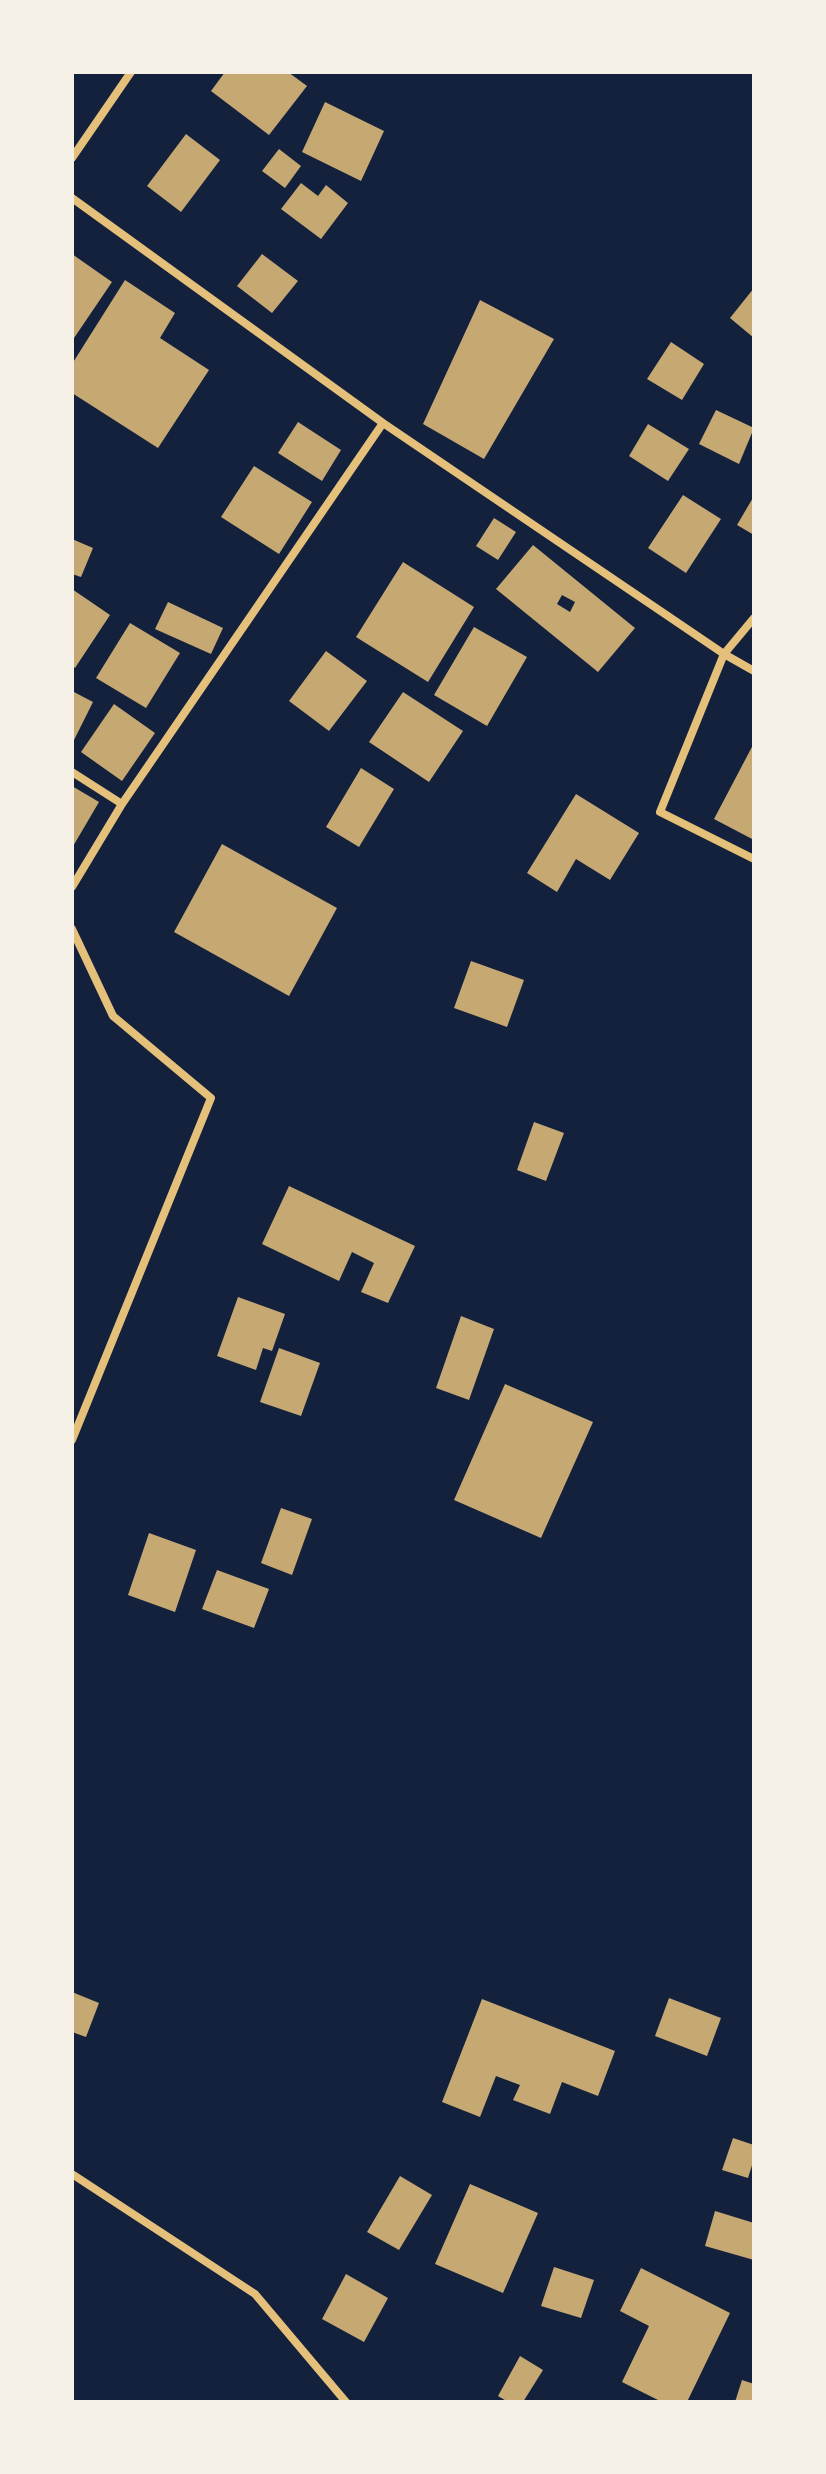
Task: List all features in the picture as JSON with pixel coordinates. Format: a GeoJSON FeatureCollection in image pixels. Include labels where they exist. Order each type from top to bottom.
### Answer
{"type":"FeatureCollection","features":[{"type":"Feature","properties":{"kind":"street"},"geometry":{"type":"LineString","coordinates":[[72,158],[131,72]]}},
{"type":"Feature","properties":{"kind":"street"},"geometry":{"type":"LineString","coordinates":[[72,198],[383,423],[724,654],[754,671]]}},
{"type":"Feature","properties":{"kind":"street"},"geometry":{"type":"LineString","coordinates":[[72,887],[122,804],[383,423]]}},
{"type":"Feature","properties":{"kind":"street"},"geometry":{"type":"LineString","coordinates":[[754,618],[724,654],[660,812],[754,859]]}},
{"type":"Feature","properties":{"kind":"street"},"geometry":{"type":"LineString","coordinates":[[72,772],[122,804]]}},
{"type":"Feature","properties":{"kind":"street"},"geometry":{"type":"LineString","coordinates":[[72,929],[113,1016],[211,1098],[72,1440]]}},
{"type":"Feature","properties":{"kind":"street"},"geometry":{"type":"LineString","coordinates":[[72,2174],[255,2294],[346,2402]]}},
{"type":"Feature","properties":{"kind":"building"},"geometry":{"type":"Polygon","coordinates":[[[225,72],[288,72],[307,86],[269,135],[211,91],[225,72]]]}},
{"type":"Feature","properties":{"kind":"building"},"geometry":{"type":"Polygon","coordinates":[[[325,102],[384,131],[361,181],[302,152],[325,102]]]}},
{"type":"Feature","properties":{"kind":"building"},"geometry":{"type":"Polygon","coordinates":[[[186,134],[220,160],[181,212],[147,186],[186,134]]]}},
{"type":"Feature","properties":{"kind":"building"},"geometry":{"type":"Polygon","coordinates":[[[279,149],[301,166],[285,188],[262,171],[279,149]]]}},
{"type":"Feature","properties":{"kind":"building"},"geometry":{"type":"Polygon","coordinates":[[[301,183],[318,196],[326,185],[348,203],[321,239],[281,209],[301,183]]]}},
{"type":"Feature","properties":{"kind":"building"},"geometry":{"type":"Polygon","coordinates":[[[72,254],[112,282],[72,341],[72,254]]]}},
{"type":"Feature","properties":{"kind":"building"},"geometry":{"type":"Polygon","coordinates":[[[262,254],[298,281],[272,313],[237,286],[262,254]]]}},
{"type":"Feature","properties":{"kind":"building"},"geometry":{"type":"Polygon","coordinates":[[[125,280],[175,313],[160,338],[209,370],[158,448],[72,393],[72,364],[125,280]]]}},
{"type":"Feature","properties":{"kind":"building"},"geometry":{"type":"Polygon","coordinates":[[[754,288],[754,338],[730,318],[754,288]]]}},
{"type":"Feature","properties":{"kind":"building"},"geometry":{"type":"Polygon","coordinates":[[[480,300],[554,339],[484,459],[423,424],[480,300]]]}},
{"type":"Feature","properties":{"kind":"building"},"geometry":{"type":"Polygon","coordinates":[[[671,342],[704,364],[682,400],[647,379],[671,342]]]}},
{"type":"Feature","properties":{"kind":"building"},"geometry":{"type":"Polygon","coordinates":[[[716,410],[754,428],[739,464],[699,444],[716,410]]]}},
{"type":"Feature","properties":{"kind":"building"},"geometry":{"type":"Polygon","coordinates":[[[298,422],[341,450],[322,481],[278,453],[298,422]]]}},
{"type":"Feature","properties":{"kind":"building"},"geometry":{"type":"Polygon","coordinates":[[[648,424],[689,449],[668,481],[629,456],[648,424]]]}},
{"type":"Feature","properties":{"kind":"building"},"geometry":{"type":"Polygon","coordinates":[[[254,466],[312,502],[279,554],[221,517],[254,466]]]}},
{"type":"Feature","properties":{"kind":"building"},"geometry":{"type":"Polygon","coordinates":[[[683,495],[721,519],[686,573],[648,548],[683,495]]]}},
{"type":"Feature","properties":{"kind":"building"},"geometry":{"type":"Polygon","coordinates":[[[754,496],[754,535],[737,525],[754,496]]]}},
{"type":"Feature","properties":{"kind":"building"},"geometry":{"type":"Polygon","coordinates":[[[494,518],[516,532],[498,560],[476,546],[494,518]]]}},
{"type":"Feature","properties":{"kind":"building"},"geometry":{"type":"Polygon","coordinates":[[[72,539],[93,548],[81,577],[72,574],[72,539]]]}},
{"type":"Feature","properties":{"kind":"building"},"geometry":{"type":"Polygon","coordinates":[[[533,545],[635,628],[598,672],[496,589],[533,545]],[[562,595],[557,604],[570,612],[575,602],[562,595]]]}},
{"type":"Feature","properties":{"kind":"building"},"geometry":{"type":"Polygon","coordinates":[[[403,562],[474,607],[428,682],[356,637],[403,562]]]}},
{"type":"Feature","properties":{"kind":"building"},"geometry":{"type":"Polygon","coordinates":[[[72,589],[110,615],[75,668],[72,666],[72,589]]]}},
{"type":"Feature","properties":{"kind":"building"},"geometry":{"type":"Polygon","coordinates":[[[168,602],[223,628],[211,654],[155,629],[168,602]]]}},
{"type":"Feature","properties":{"kind":"building"},"geometry":{"type":"Polygon","coordinates":[[[130,623],[180,653],[146,708],[96,678],[130,623]]]}},
{"type":"Feature","properties":{"kind":"building"},"geometry":{"type":"Polygon","coordinates":[[[474,627],[527,657],[487,726],[434,695],[474,627]]]}},
{"type":"Feature","properties":{"kind":"building"},"geometry":{"type":"Polygon","coordinates":[[[326,651],[367,681],[329,731],[289,701],[326,651]]]}},
{"type":"Feature","properties":{"kind":"building"},"geometry":{"type":"Polygon","coordinates":[[[72,691],[93,702],[72,744],[72,691]]]}},
{"type":"Feature","properties":{"kind":"building"},"geometry":{"type":"Polygon","coordinates":[[[403,692],[463,731],[429,782],[369,742],[403,692]]]}},
{"type":"Feature","properties":{"kind":"building"},"geometry":{"type":"Polygon","coordinates":[[[114,704],[155,733],[122,781],[81,752],[114,704]]]}},
{"type":"Feature","properties":{"kind":"building"},"geometry":{"type":"Polygon","coordinates":[[[754,743],[754,840],[714,819],[754,743]]]}},
{"type":"Feature","properties":{"kind":"building"},"geometry":{"type":"Polygon","coordinates":[[[361,768],[394,789],[359,847],[326,827],[361,768]]]}},
{"type":"Feature","properties":{"kind":"building"},"geometry":{"type":"Polygon","coordinates":[[[72,786],[99,802],[72,848],[72,786]]]}},
{"type":"Feature","properties":{"kind":"building"},"geometry":{"type":"Polygon","coordinates":[[[576,794],[639,833],[610,880],[576,859],[557,892],[527,873],[576,794]]]}},
{"type":"Feature","properties":{"kind":"building"},"geometry":{"type":"Polygon","coordinates":[[[222,844],[337,908],[289,996],[174,932],[222,844]]]}},
{"type":"Feature","properties":{"kind":"building"},"geometry":{"type":"Polygon","coordinates":[[[471,961],[524,980],[507,1027],[454,1008],[471,961]]]}},
{"type":"Feature","properties":{"kind":"building"},"geometry":{"type":"Polygon","coordinates":[[[534,1122],[564,1133],[546,1181],[517,1170],[534,1122]]]}},
{"type":"Feature","properties":{"kind":"building"},"geometry":{"type":"Polygon","coordinates":[[[289,1186],[415,1246],[388,1303],[361,1292],[374,1263],[352,1252],[339,1281],[262,1244],[289,1186]]]}},
{"type":"Feature","properties":{"kind":"building"},"geometry":{"type":"Polygon","coordinates":[[[238,1297],[285,1314],[272,1351],[263,1348],[256,1370],[217,1356],[238,1297]]]}},
{"type":"Feature","properties":{"kind":"building"},"geometry":{"type":"Polygon","coordinates":[[[461,1316],[494,1329],[469,1400],[436,1388],[461,1316]]]}},
{"type":"Feature","properties":{"kind":"building"},"geometry":{"type":"Polygon","coordinates":[[[279,1348],[320,1363],[301,1416],[260,1402],[279,1348]]]}},
{"type":"Feature","properties":{"kind":"building"},"geometry":{"type":"Polygon","coordinates":[[[505,1384],[593,1422],[541,1538],[454,1500],[505,1384]]]}},
{"type":"Feature","properties":{"kind":"building"},"geometry":{"type":"Polygon","coordinates":[[[281,1508],[312,1519],[292,1575],[261,1563],[281,1508]]]}},
{"type":"Feature","properties":{"kind":"building"},"geometry":{"type":"Polygon","coordinates":[[[149,1533],[196,1550],[175,1612],[128,1595],[149,1533]]]}},
{"type":"Feature","properties":{"kind":"building"},"geometry":{"type":"Polygon","coordinates":[[[217,1570],[269,1589],[254,1628],[202,1609],[217,1570]]]}},
{"type":"Feature","properties":{"kind":"building"},"geometry":{"type":"Polygon","coordinates":[[[72,1992],[99,2003],[86,2037],[72,2032],[72,1992]]]}},
{"type":"Feature","properties":{"kind":"building"},"geometry":{"type":"Polygon","coordinates":[[[669,1998],[721,2018],[707,2056],[655,2036],[669,1998]]]}},
{"type":"Feature","properties":{"kind":"building"},"geometry":{"type":"Polygon","coordinates":[[[482,1999],[615,2051],[598,2096],[562,2082],[550,2114],[513,2100],[520,2085],[496,2076],[480,2117],[442,2102],[482,1999]]]}},
{"type":"Feature","properties":{"kind":"building"},"geometry":{"type":"Polygon","coordinates":[[[733,2138],[754,2145],[754,2159],[748,2178],[722,2170],[733,2138]]]}},
{"type":"Feature","properties":{"kind":"building"},"geometry":{"type":"Polygon","coordinates":[[[400,2176],[432,2195],[399,2250],[367,2232],[400,2176]]]}},
{"type":"Feature","properties":{"kind":"building"},"geometry":{"type":"Polygon","coordinates":[[[470,2184],[538,2213],[503,2293],[435,2264],[470,2184]]]}},
{"type":"Feature","properties":{"kind":"building"},"geometry":{"type":"Polygon","coordinates":[[[715,2211],[754,2223],[754,2260],[705,2246],[715,2211]]]}},
{"type":"Feature","properties":{"kind":"building"},"geometry":{"type":"Polygon","coordinates":[[[554,2267],[594,2280],[581,2318],[541,2306],[554,2267]]]}},
{"type":"Feature","properties":{"kind":"building"},"geometry":{"type":"Polygon","coordinates":[[[641,2268],[730,2313],[687,2402],[662,2402],[622,2382],[649,2326],[620,2311],[641,2268]]]}},
{"type":"Feature","properties":{"kind":"building"},"geometry":{"type":"Polygon","coordinates":[[[346,2274],[388,2298],[364,2342],[322,2319],[346,2274]]]}},
{"type":"Feature","properties":{"kind":"building"},"geometry":{"type":"Polygon","coordinates":[[[520,2356],[543,2370],[523,2402],[508,2402],[498,2396],[520,2356]]]}},
{"type":"Feature","properties":{"kind":"building"},"geometry":{"type":"Polygon","coordinates":[[[742,2380],[754,2384],[754,2402],[735,2402],[742,2380]]]}}]}
